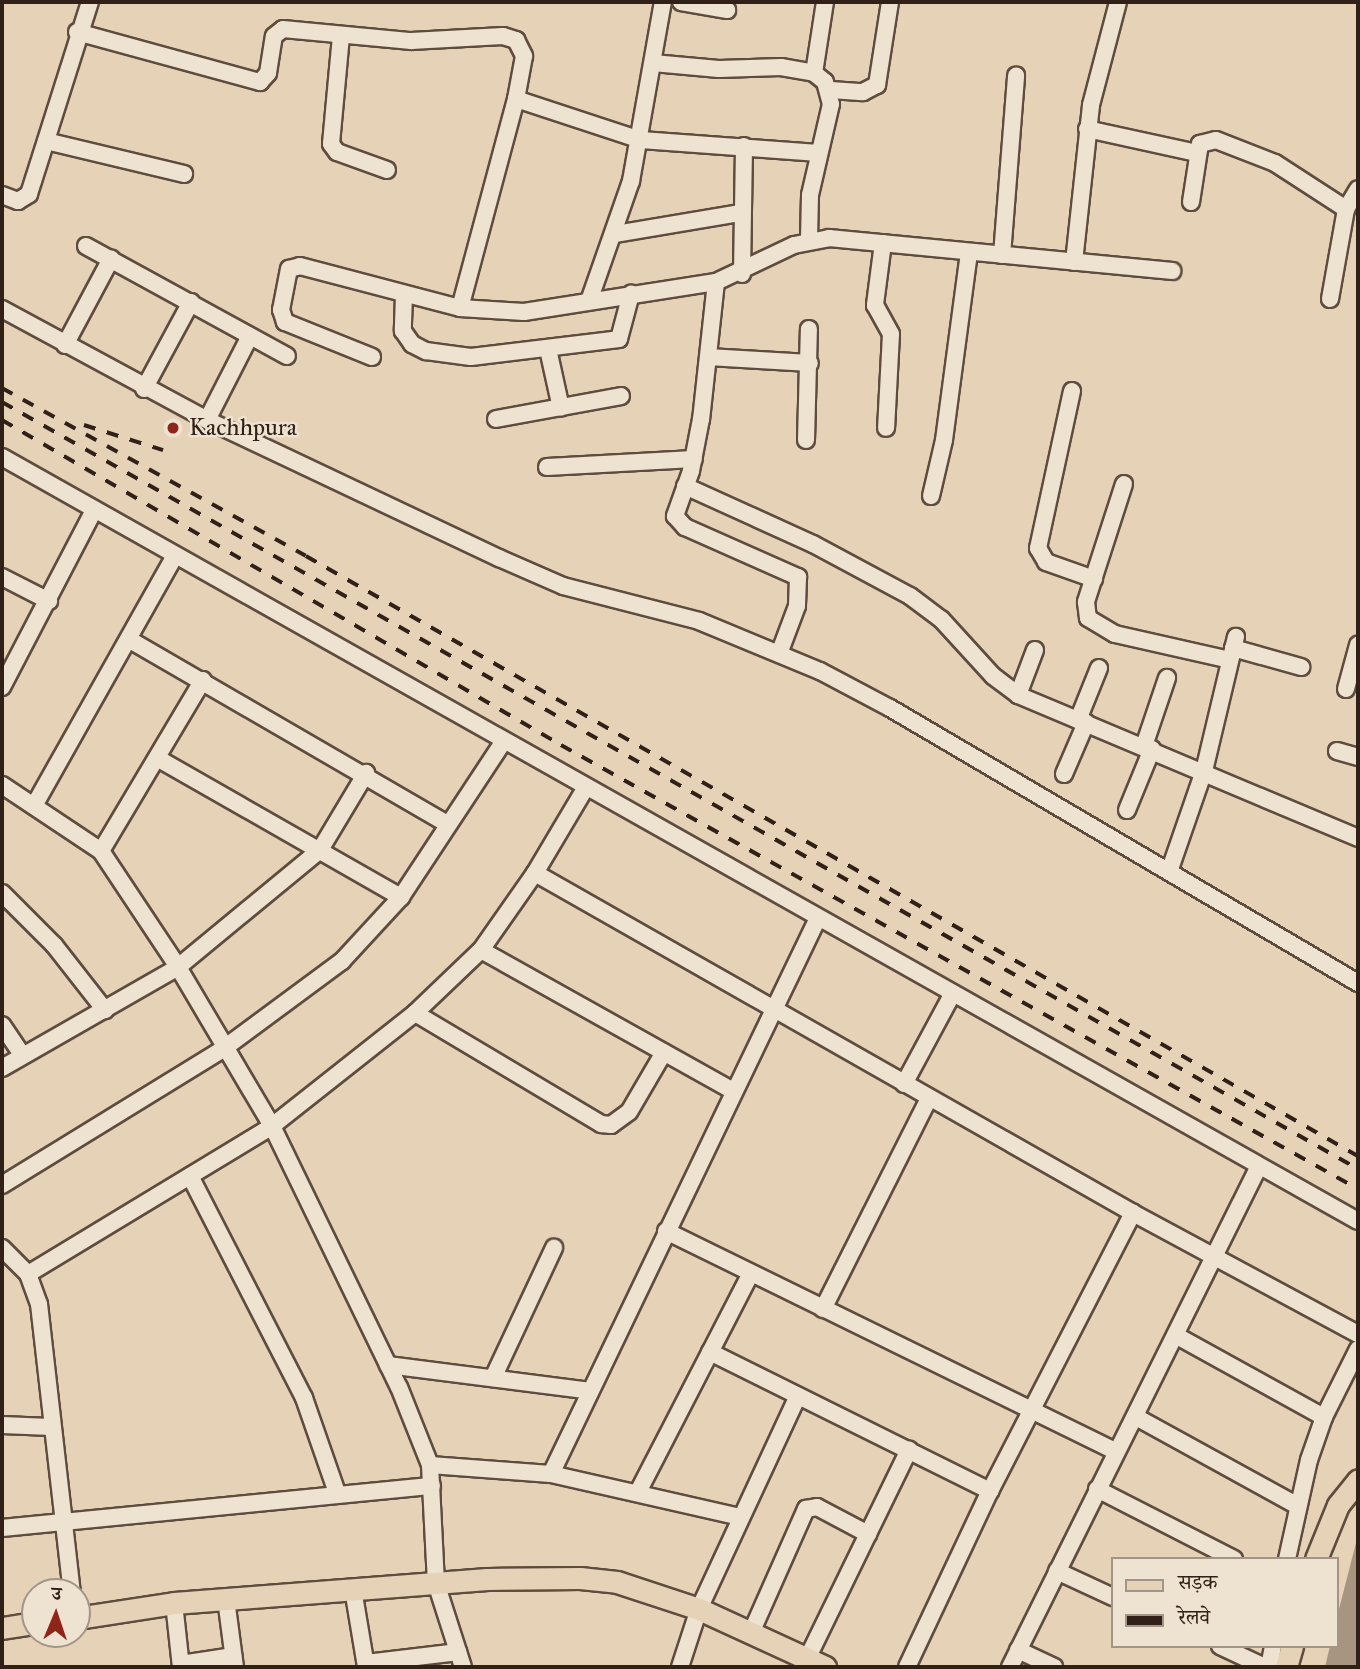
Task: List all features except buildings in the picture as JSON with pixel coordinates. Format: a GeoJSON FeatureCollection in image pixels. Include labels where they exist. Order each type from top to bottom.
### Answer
{"type":"FeatureCollection","features":[{"type":"Feature","properties":{"kind":"main road"},"geometry":{"type":"LineString","coordinates":[[1317,1557],[1338,1505],[1358,1480]]}},
{"type":"Feature","properties":{"kind":"main road"},"geometry":{"type":"LineString","coordinates":[[91,1616],[174,1603],[353,1589],[580,1578],[617,1582],[699,1609],[816,1663]]}},
{"type":"Feature","properties":{"kind":"main road"},"geometry":{"type":"LineString","coordinates":[[2,1628],[21,1625]]}},
{"type":"Feature","properties":{"kind":"main road"},"geometry":{"type":"LineString","coordinates":[[1286,1667],[1291,1648]]}},
{"type":"Feature","properties":{"kind":"street"},"geometry":{"type":"LineString","coordinates":[[2,195],[24,201],[46,141],[77,32],[90,2]]}},
{"type":"Feature","properties":{"kind":"street"},"geometry":{"type":"LineString","coordinates":[[589,301],[615,234],[641,140],[663,2]]}},
{"type":"Feature","properties":{"kind":"street"},"geometry":{"type":"LineString","coordinates":[[681,2],[727,10]]}},
{"type":"Feature","properties":{"kind":"street"},"geometry":{"type":"LineString","coordinates":[[814,73],[825,2]]}},
{"type":"Feature","properties":{"kind":"street"},"geometry":{"type":"LineString","coordinates":[[653,63],[719,69],[781,67],[814,73],[831,90],[863,92],[877,85],[890,2]]}},
{"type":"Feature","properties":{"kind":"street"},"geometry":{"type":"LineString","coordinates":[[1074,262],[1087,129],[1118,2]]}},
{"type":"Feature","properties":{"kind":"street"},"geometry":{"type":"LineString","coordinates":[[77,32],[260,82],[268,73],[277,31],[341,36],[516,40],[524,56],[516,99],[460,308]]}},
{"type":"Feature","properties":{"kind":"street"},"geometry":{"type":"LineString","coordinates":[[341,36],[331,144],[337,152],[387,170]]}},
{"type":"Feature","properties":{"kind":"street"},"geometry":{"type":"LineString","coordinates":[[1002,255],[1016,76]]}},
{"type":"Feature","properties":{"kind":"street"},"geometry":{"type":"LineString","coordinates":[[809,240],[810,195],[831,90]]}},
{"type":"Feature","properties":{"kind":"street"},"geometry":{"type":"LineString","coordinates":[[516,99],[641,140],[819,153]]}},
{"type":"Feature","properties":{"kind":"street"},"geometry":{"type":"LineString","coordinates":[[1087,129],[1197,153]]}},
{"type":"Feature","properties":{"kind":"street"},"geometry":{"type":"LineString","coordinates":[[1191,202],[1197,153],[1206,140],[1236,145],[1275,163],[1346,209]]}},
{"type":"Feature","properties":{"kind":"street"},"geometry":{"type":"LineString","coordinates":[[46,141],[184,174]]}},
{"type":"Feature","properties":{"kind":"street"},"geometry":{"type":"LineString","coordinates":[[742,274],[740,213],[744,146]]}},
{"type":"Feature","properties":{"kind":"street"},"geometry":{"type":"LineString","coordinates":[[1330,299],[1346,209],[1358,189]]}},
{"type":"Feature","properties":{"kind":"street"},"geometry":{"type":"LineString","coordinates":[[615,234],[740,213]]}},
{"type":"Feature","properties":{"kind":"street"},"geometry":{"type":"LineString","coordinates":[[372,357],[285,321],[281,310],[289,269],[300,266],[460,308],[524,312],[716,282],[742,274],[809,240],[883,243],[1172,271]]}},
{"type":"Feature","properties":{"kind":"street"},"geometry":{"type":"LineString","coordinates":[[883,243],[875,305],[891,334],[886,428]]}},
{"type":"Feature","properties":{"kind":"street"},"geometry":{"type":"LineString","coordinates":[[86,246],[287,356]]}},
{"type":"Feature","properties":{"kind":"street"},"geometry":{"type":"LineString","coordinates":[[931,496],[944,440],[969,253]]}},
{"type":"Feature","properties":{"kind":"street"},"geometry":{"type":"LineString","coordinates":[[65,345],[111,259]]}},
{"type":"Feature","properties":{"kind":"street"},"geometry":{"type":"LineString","coordinates":[[716,282],[694,459],[676,510],[678,522],[797,577],[797,606],[779,654]]}},
{"type":"Feature","properties":{"kind":"street"},"geometry":{"type":"LineString","coordinates":[[404,295],[403,331],[426,351],[471,357],[619,339],[631,295]]}},
{"type":"Feature","properties":{"kind":"street"},"geometry":{"type":"LineString","coordinates":[[145,389],[191,302]]}},
{"type":"Feature","properties":{"kind":"street"},"geometry":{"type":"LineString","coordinates":[[2,309],[145,389],[207,420],[563,586],[699,621],[779,654],[890,708],[1358,984]]}},
{"type":"Feature","properties":{"kind":"street"},"geometry":{"type":"LineString","coordinates":[[806,439],[809,328]]}},
{"type":"Feature","properties":{"kind":"street"},"geometry":{"type":"LineString","coordinates":[[207,420],[250,336]]}},
{"type":"Feature","properties":{"kind":"street"},"geometry":{"type":"LineString","coordinates":[[548,349],[561,408]]}},
{"type":"Feature","properties":{"kind":"street"},"geometry":{"type":"LineString","coordinates":[[708,357],[810,363]]}},
{"type":"Feature","properties":{"kind":"street"},"geometry":{"type":"LineString","coordinates":[[1072,391],[1038,548],[1046,562],[1094,579]]}},
{"type":"Feature","properties":{"kind":"street"},"geometry":{"type":"LineString","coordinates":[[496,419],[621,396]]}},
{"type":"Feature","properties":{"kind":"street"},"geometry":{"type":"LineString","coordinates":[[2,457],[1358,1221]]}},
{"type":"Feature","properties":{"kind":"street"},"geometry":{"type":"LineString","coordinates":[[548,467],[694,459]]}},
{"type":"Feature","properties":{"kind":"street"},"geometry":{"type":"LineString","coordinates":[[1124,484],[1086,611],[1096,626],[1233,648],[1301,667]]}},
{"type":"Feature","properties":{"kind":"street"},"geometry":{"type":"LineString","coordinates":[[685,486],[813,544],[910,596],[941,619],[993,676],[1018,695],[1358,838]]}},
{"type":"Feature","properties":{"kind":"street"},"geometry":{"type":"LineString","coordinates":[[3,683],[49,601],[94,510]]}},
{"type":"Feature","properties":{"kind":"street"},"geometry":{"type":"LineString","coordinates":[[35,804],[130,640],[175,556]]}},
{"type":"Feature","properties":{"kind":"street"},"geometry":{"type":"LineString","coordinates":[[2,576],[49,601]]}},
{"type":"Feature","properties":{"kind":"street"},"geometry":{"type":"LineString","coordinates":[[130,640],[366,774],[448,824]]}},
{"type":"Feature","properties":{"kind":"street"},"geometry":{"type":"LineString","coordinates":[[1346,688],[1358,645]]}},
{"type":"Feature","properties":{"kind":"street"},"geometry":{"type":"LineString","coordinates":[[1169,872],[1204,771],[1233,648]]}},
{"type":"Feature","properties":{"kind":"street"},"geometry":{"type":"LineString","coordinates":[[1018,695],[1035,650]]}},
{"type":"Feature","properties":{"kind":"street"},"geometry":{"type":"LineString","coordinates":[[1064,774],[1099,668]]}},
{"type":"Feature","properties":{"kind":"street"},"geometry":{"type":"LineString","coordinates":[[1127,810],[1148,748],[1167,678]]}},
{"type":"Feature","properties":{"kind":"street"},"geometry":{"type":"LineString","coordinates":[[101,851],[203,680]]}},
{"type":"Feature","properties":{"kind":"street"},"geometry":{"type":"LineString","coordinates":[[2,1185],[223,1049],[342,961],[401,897],[504,741]]}},
{"type":"Feature","properties":{"kind":"street"},"geometry":{"type":"LineString","coordinates":[[1337,751],[1358,757]]}},
{"type":"Feature","properties":{"kind":"street"},"geometry":{"type":"LineString","coordinates":[[157,758],[401,897]]}},
{"type":"Feature","properties":{"kind":"street"},"geometry":{"type":"LineString","coordinates":[[2,1068],[178,967],[320,850],[366,774]]}},
{"type":"Feature","properties":{"kind":"street"},"geometry":{"type":"LineString","coordinates":[[2,785],[35,804],[101,851],[178,967],[223,1049],[272,1126],[388,1365],[430,1465],[436,1583],[461,1660],[366,1665],[353,1589]]}},
{"type":"Feature","properties":{"kind":"street"},"geometry":{"type":"LineString","coordinates":[[28,1274],[272,1126],[415,1013],[481,950],[535,873],[586,787]]}},
{"type":"Feature","properties":{"kind":"street"},"geometry":{"type":"LineString","coordinates":[[535,873],[771,1010],[1133,1213],[1358,1334]]}},
{"type":"Feature","properties":{"kind":"street"},"geometry":{"type":"LineString","coordinates":[[2,893],[54,945],[105,1010]]}},
{"type":"Feature","properties":{"kind":"street"},"geometry":{"type":"LineString","coordinates":[[551,1474],[771,1010],[818,918]]}},
{"type":"Feature","properties":{"kind":"street"},"geometry":{"type":"LineString","coordinates":[[481,950],[733,1091]]}},
{"type":"Feature","properties":{"kind":"street"},"geometry":{"type":"LineString","coordinates":[[904,1084],[953,993]]}},
{"type":"Feature","properties":{"kind":"street"},"geometry":{"type":"LineString","coordinates":[[415,1013],[601,1124],[611,1125],[629,1112],[664,1052]]}},
{"type":"Feature","properties":{"kind":"street"},"geometry":{"type":"LineString","coordinates":[[2,1025],[22,1055]]}},
{"type":"Feature","properties":{"kind":"street"},"geometry":{"type":"LineString","coordinates":[[823,1309],[929,1098]]}},
{"type":"Feature","properties":{"kind":"street"},"geometry":{"type":"LineString","coordinates":[[1010,1667],[1115,1451],[1136,1417],[1177,1336],[1259,1166]]}},
{"type":"Feature","properties":{"kind":"street"},"geometry":{"type":"LineString","coordinates":[[190,1176],[299,1387],[327,1454],[337,1493]]}},
{"type":"Feature","properties":{"kind":"street"},"geometry":{"type":"LineString","coordinates":[[907,1667],[990,1491],[1033,1413],[1133,1213]]}},
{"type":"Feature","properties":{"kind":"street"},"geometry":{"type":"LineString","coordinates":[[666,1231],[1115,1451]]}},
{"type":"Feature","properties":{"kind":"street"},"geometry":{"type":"LineString","coordinates":[[2,1248],[28,1274],[39,1304],[70,1578]]}},
{"type":"Feature","properties":{"kind":"street"},"geometry":{"type":"LineString","coordinates":[[493,1378],[554,1248]]}},
{"type":"Feature","properties":{"kind":"street"},"geometry":{"type":"LineString","coordinates":[[638,1492],[751,1273]]}},
{"type":"Feature","properties":{"kind":"street"},"geometry":{"type":"LineString","coordinates":[[1177,1336],[1324,1417]]}},
{"type":"Feature","properties":{"kind":"street"},"geometry":{"type":"LineString","coordinates":[[1287,1557],[1298,1506],[1324,1417],[1358,1349]]}},
{"type":"Feature","properties":{"kind":"street"},"geometry":{"type":"LineString","coordinates":[[710,1352],[797,1398],[990,1491]]}},
{"type":"Feature","properties":{"kind":"street"},"geometry":{"type":"LineString","coordinates":[[388,1365],[590,1391]]}},
{"type":"Feature","properties":{"kind":"street"},"geometry":{"type":"LineString","coordinates":[[680,1667],[699,1609],[797,1398]]}},
{"type":"Feature","properties":{"kind":"street"},"geometry":{"type":"LineString","coordinates":[[1136,1417],[1298,1506]]}},
{"type":"Feature","properties":{"kind":"street"},"geometry":{"type":"LineString","coordinates":[[2,1425],[51,1427]]}},
{"type":"Feature","properties":{"kind":"street"},"geometry":{"type":"LineString","coordinates":[[816,1663],[868,1534],[909,1450]]}},
{"type":"Feature","properties":{"kind":"street"},"geometry":{"type":"LineString","coordinates":[[430,1465],[551,1474],[740,1517]]}},
{"type":"Feature","properties":{"kind":"street"},"geometry":{"type":"LineString","coordinates":[[2,1528],[337,1493],[432,1486]]}},
{"type":"Feature","properties":{"kind":"street"},"geometry":{"type":"LineString","coordinates":[[1097,1489],[1230,1557]]}},
{"type":"Feature","properties":{"kind":"street"},"geometry":{"type":"LineString","coordinates":[[751,1633],[806,1509],[817,1507],[868,1534]]}},
{"type":"Feature","properties":{"kind":"street"},"geometry":{"type":"LineString","coordinates":[[1057,1571],[1112,1597]]}},
{"type":"Feature","properties":{"kind":"street"},"geometry":{"type":"LineString","coordinates":[[174,1603],[181,1665],[234,1662],[226,1599]]}},
{"type":"Feature","properties":{"kind":"street"},"geometry":{"type":"LineString","coordinates":[[1224,1648],[1267,1667],[1272,1648]]}},
{"type":"Feature","properties":{"kind":"street"},"geometry":{"type":"LineString","coordinates":[[1018,1650],[1054,1667]]}},
{"type":"Feature","properties":{"kind":"shaded area"},"geometry":{"type":"Polygon","coordinates":[[[1358,1535],[1358,1667],[1325,1667],[1330,1648],[1339,1648],[1339,1609],[1358,1535]]]}},
{"type":"Feature","properties":{"kind":"railway"},"geometry":{"type":"LineString","coordinates":[[2,388],[306,556],[1358,1156]]}},
{"type":"Feature","properties":{"kind":"railway"},"geometry":{"type":"LineString","coordinates":[[2,402],[1358,1169]]}},
{"type":"Feature","properties":{"kind":"railway"},"geometry":{"type":"LineString","coordinates":[[2,420],[561,745],[1358,1189]]}},
{"type":"Feature","properties":{"kind":"railway"},"geometry":{"type":"LineString","coordinates":[[84,425],[163,450]]}},
{"type":"Feature","properties":{"kind":"place","name":"Kachhpura"},"geometry":{"type":"Point","coordinates":[173,428]}}]}
